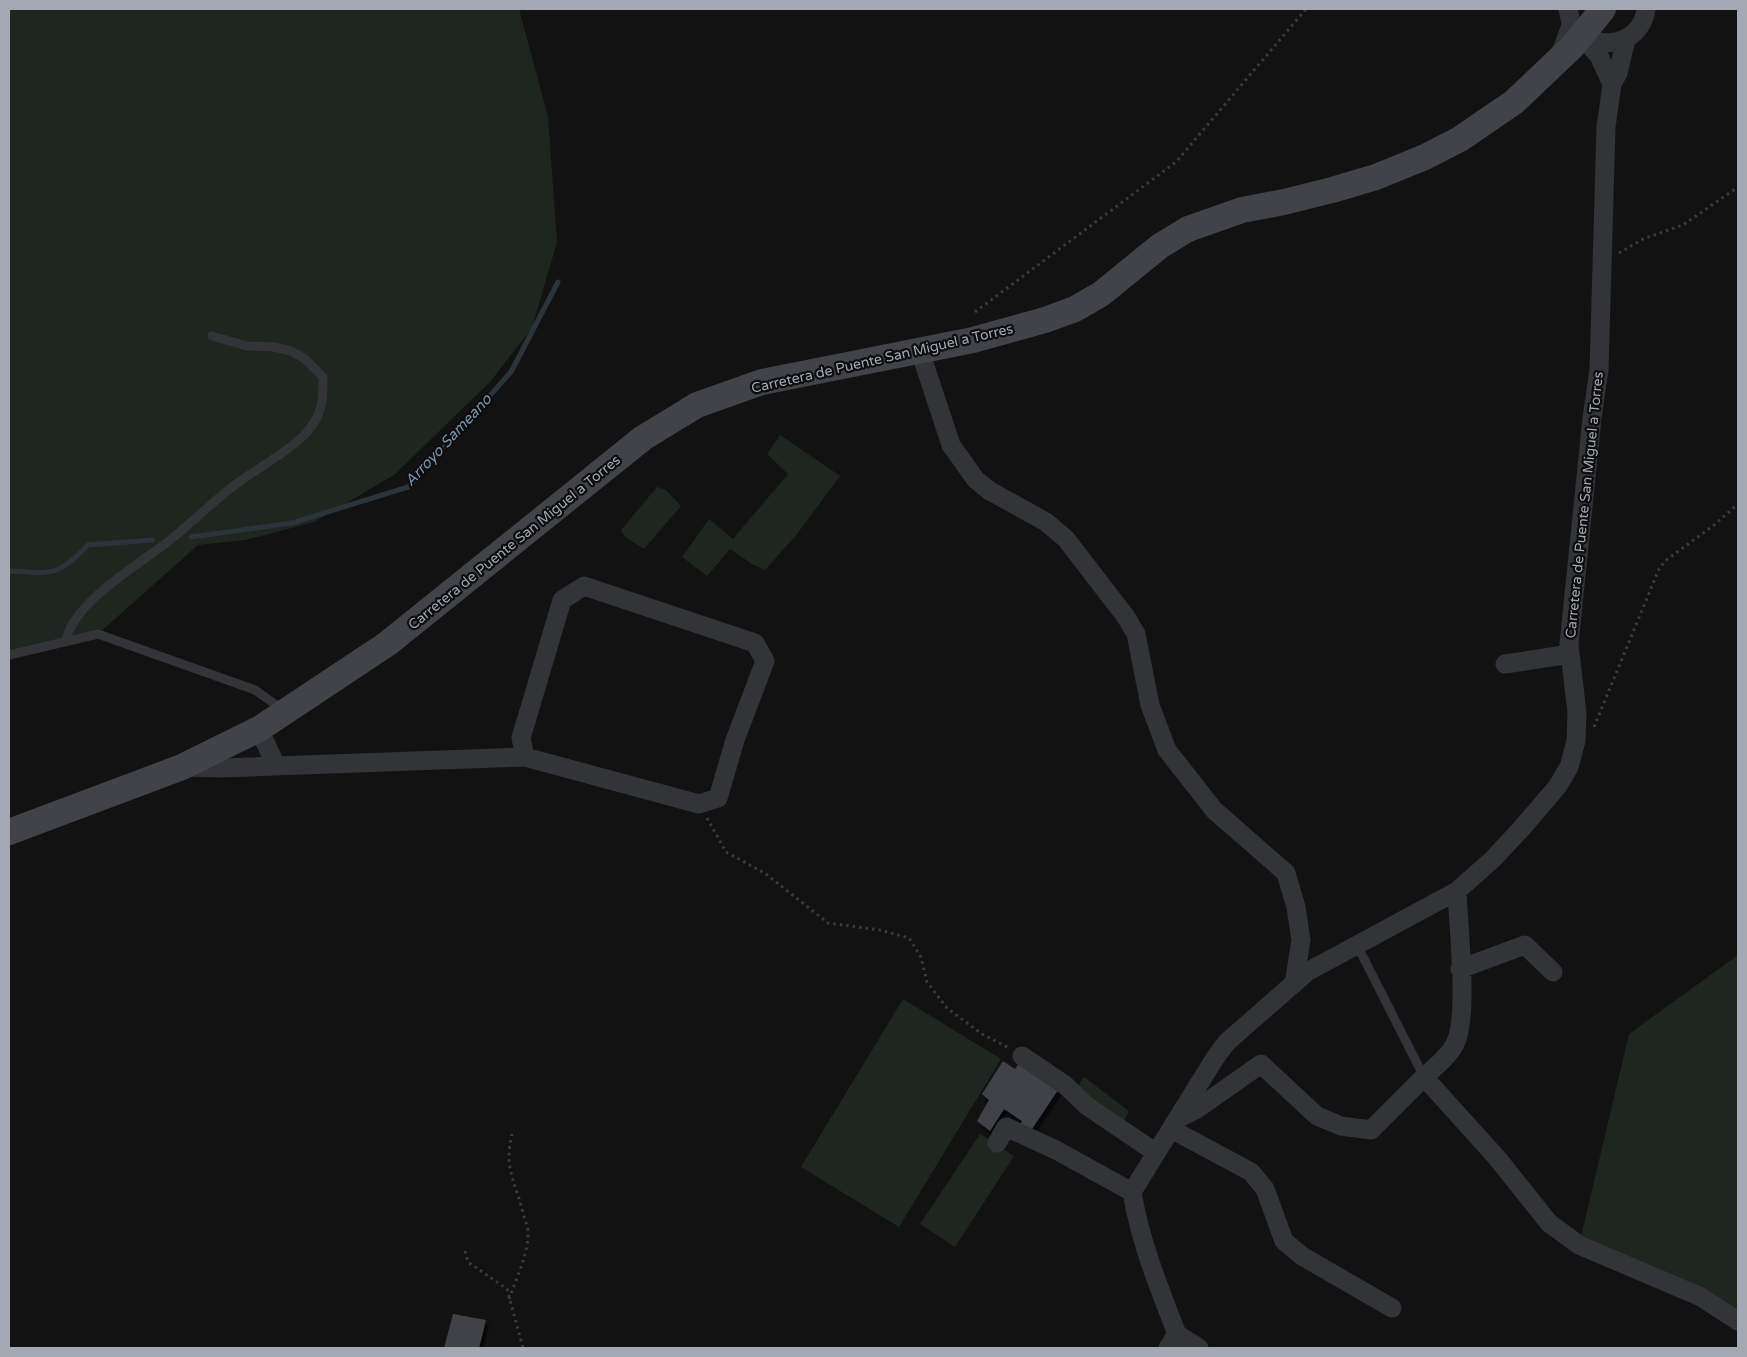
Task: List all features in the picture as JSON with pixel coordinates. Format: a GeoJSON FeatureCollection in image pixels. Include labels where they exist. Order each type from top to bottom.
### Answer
{"type":"FeatureCollection","features":[{"type":"Feature","properties":{"kind":"street","name":"Carretera de Puente San Miguel a Torres"},"geometry":{"type":"LineString","coordinates":[[9,832],[182,767],[259,729],[387,644],[642,438],[696,405],[762,382],[973,340],[1045,320],[1075,309],[1101,294],[1160,246],[1188,229],[1216,217],[1332,190],[1376,177],[1425,158],[1460,139],[1497,115],[1574,45],[1603,9]]}},
{"type":"Feature","properties":{"kind":"street","name":"Carretera de Puente San Miguel a Torres"},"geometry":{"type":"LineString","coordinates":[[1132,1192],[1155,1152],[1227,1042],[1307,972],[1457,891],[1493,859],[1521,829],[1557,786],[1569,767],[1576,741],[1577,713],[1570,654],[1572,596],[1599,370],[1606,128],[1612,84],[1618,73],[1626,39],[1642,22],[1646,9]]}},
{"type":"Feature","properties":{"kind":"street"},"geometry":{"type":"LineString","coordinates":[[1574,45],[1604,44],[1626,39]]}},
{"type":"Feature","properties":{"kind":"street"},"geometry":{"type":"LineString","coordinates":[[1574,45],[1612,84]]}},
{"type":"Feature","properties":{"kind":"street"},"geometry":{"type":"LineString","coordinates":[[920,351],[951,445],[976,480],[990,491],[1046,522],[1066,539],[1126,617],[1136,634],[1150,705],[1167,750],[1214,810],[1286,873],[1296,907],[1302,940],[1294,984]]}},
{"type":"Feature","properties":{"kind":"street"},"geometry":{"type":"LineString","coordinates":[[182,767],[276,766],[525,757],[699,804],[718,798],[735,740],[765,661],[755,643],[584,586],[562,600],[521,738],[525,757]]}},
{"type":"Feature","properties":{"kind":"street"},"geometry":{"type":"LineString","coordinates":[[1504,664],[1570,654]]}},
{"type":"Feature","properties":{"kind":"street"},"geometry":{"type":"LineString","coordinates":[[259,729],[276,766]]}},
{"type":"Feature","properties":{"kind":"street"},"geometry":{"type":"LineString","coordinates":[[1392,1308],[1302,1256],[1284,1241],[1265,1189],[1251,1172],[1173,1124],[1261,1064],[1317,1116],[1341,1126],[1371,1130],[1443,1060],[1456,1043],[1462,1006],[1457,891]]}},
{"type":"Feature","properties":{"kind":"street"},"geometry":{"type":"LineString","coordinates":[[1460,968],[1525,946],[1553,972]]}},
{"type":"Feature","properties":{"kind":"street"},"geometry":{"type":"LineString","coordinates":[[1022,1056],[1065,1086],[1086,1106],[1155,1152]]}},
{"type":"Feature","properties":{"kind":"street"},"geometry":{"type":"LineString","coordinates":[[1424,1077],[1498,1159],[1549,1224],[1579,1245],[1701,1297],[1738,1321]]}},
{"type":"Feature","properties":{"kind":"street"},"geometry":{"type":"LineString","coordinates":[[997,1143],[1006,1127],[1056,1150],[1132,1192],[1135,1209],[1172,1341],[1199,1348]]}},
{"type":"Feature","properties":{"kind":"lane"},"geometry":{"type":"LineString","coordinates":[[66,642],[67,632],[86,608],[109,585],[142,558],[168,542],[237,483],[296,442],[311,429],[318,416],[322,400],[323,377],[305,359],[292,351],[274,347],[247,346],[212,336]]}},
{"type":"Feature","properties":{"kind":"lane"},"geometry":{"type":"LineString","coordinates":[[9,655],[98,634],[255,690],[284,711]]}},
{"type":"Feature","properties":{"kind":"lane"},"geometry":{"type":"LineString","coordinates":[[1357,944],[1424,1077]]}},
{"type":"Feature","properties":{"kind":"path"},"geometry":{"type":"LineString","coordinates":[[975,312],[1176,162],[1306,9]]}},
{"type":"Feature","properties":{"kind":"path"},"geometry":{"type":"LineString","coordinates":[[1603,261],[1643,240],[1683,225],[1738,187]]}},
{"type":"Feature","properties":{"kind":"path"},"geometry":{"type":"LineString","coordinates":[[1592,732],[1659,569],[1665,561],[1714,525],[1738,504]]}},
{"type":"Feature","properties":{"kind":"path"},"geometry":{"type":"LineString","coordinates":[[699,804],[726,852],[766,874],[828,923],[880,930],[908,938],[921,956],[927,982],[947,1008],[982,1034],[1022,1056]]}},
{"type":"Feature","properties":{"kind":"path"},"geometry":{"type":"LineString","coordinates":[[509,1299],[523,1260],[529,1235],[508,1167],[508,1148],[512,1134]]}},
{"type":"Feature","properties":{"kind":"path"},"geometry":{"type":"LineString","coordinates":[[465,1251],[468,1262],[501,1283],[507,1289],[523,1348]]}},
{"type":"Feature","properties":{"kind":"shaded area"},"geometry":{"type":"Polygon","coordinates":[[[9,9],[519,9],[548,117],[557,242],[532,328],[490,382],[394,475],[314,522],[246,540],[198,545],[98,634],[9,659],[9,9]]]}},
{"type":"Feature","properties":{"kind":"shaded area"},"geometry":{"type":"Polygon","coordinates":[[[780,435],[840,476],[797,534],[765,570],[752,564],[730,549],[707,576],[682,557],[709,519],[733,539],[788,474],[767,454],[780,435]]]}},
{"type":"Feature","properties":{"kind":"shaded area"},"geometry":{"type":"Polygon","coordinates":[[[657,487],[666,490],[681,506],[644,549],[625,537],[621,530],[657,487]]]}},
{"type":"Feature","properties":{"kind":"shaded area"},"geometry":{"type":"Polygon","coordinates":[[[1738,955],[1738,1321],[1579,1245],[1629,1034],[1738,955]]]}},
{"type":"Feature","properties":{"kind":"shaded area"},"geometry":{"type":"Polygon","coordinates":[[[903,999],[1001,1059],[899,1227],[801,1167],[903,999]]]}},
{"type":"Feature","properties":{"kind":"shaded area"},"geometry":{"type":"Polygon","coordinates":[[[1084,1077],[1129,1111],[1120,1128],[1073,1093],[1084,1077]]]}},
{"type":"Feature","properties":{"kind":"shaded area"},"geometry":{"type":"Polygon","coordinates":[[[980,1134],[1014,1156],[955,1247],[920,1224],[980,1134]]]}},
{"type":"Feature","properties":{"kind":"building"},"geometry":{"type":"Polygon","coordinates":[[[1022,1059],[1058,1090],[1030,1132],[1020,1125],[1022,1121],[1004,1109],[990,1131],[977,1121],[989,1100],[982,1094],[1003,1061],[1015,1069],[1022,1059]]]}},
{"type":"Feature","properties":{"kind":"building"},"geometry":{"type":"Polygon","coordinates":[[[453,1314],[486,1320],[479,1348],[444,1348],[453,1314]]]}},
{"type":"Feature","properties":{"kind":"waterway","name":"Arroyo Sameano"},"geometry":{"type":"LineString","coordinates":[[191,537],[292,523],[408,487],[511,372],[558,282]]}},
{"type":"Feature","properties":{"kind":"waterway","name":"Arroyo Sameano"},"geometry":{"type":"LineString","coordinates":[[9,571],[53,571],[68,563],[88,545],[152,540]]}}]}
